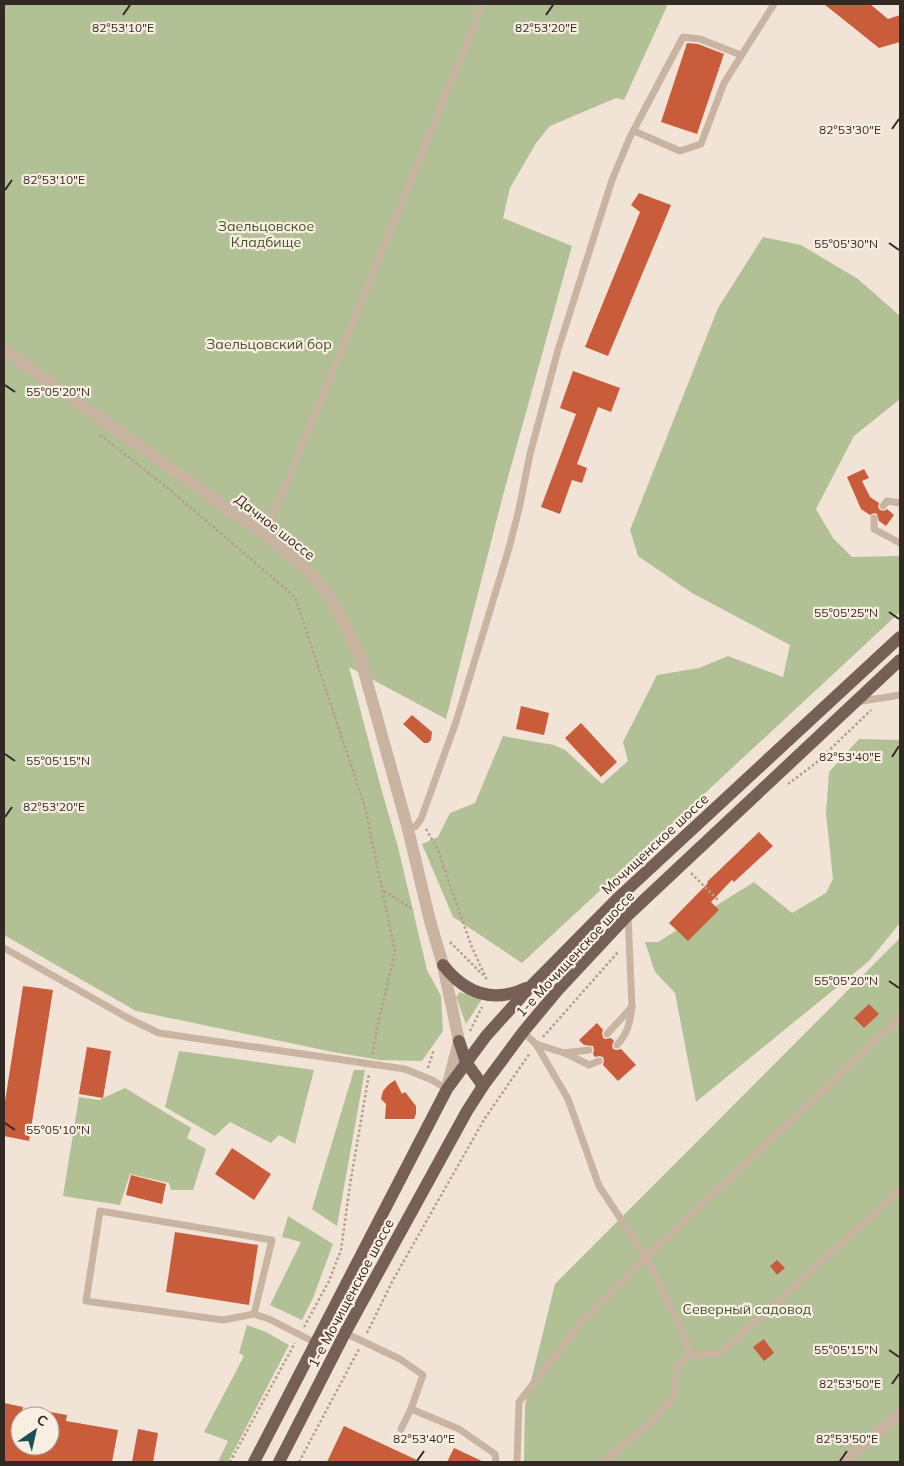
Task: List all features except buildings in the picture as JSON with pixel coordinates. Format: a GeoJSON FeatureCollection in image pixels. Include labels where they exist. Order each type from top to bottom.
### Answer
{"type":"FeatureCollection","features":[{"type":"Feature","properties":{"kind":"main road","name":"Мочищенское шоссе"},"geometry":{"type":"LineString","coordinates":[[447,1089],[486,1036],[532,985],[617,898],[900,637]]}},
{"type":"Feature","properties":{"kind":"main road","name":"1-е Мочищенское шоссе"},"geometry":{"type":"LineString","coordinates":[[279,1462],[345,1333],[467,1111],[523,1032],[558,990],[628,915],[900,660]]}},
{"type":"Feature","properties":{"kind":"main road"},"geometry":{"type":"LineString","coordinates":[[443,965],[454,979],[468,989],[486,995],[513,994],[532,985]]}},
{"type":"Feature","properties":{"kind":"main road"},"geometry":{"type":"LineString","coordinates":[[459,1041],[466,1062],[483,1086]]}},
{"type":"Feature","properties":{"kind":"main road","name":"1-е Мочищенское шоссе"},"geometry":{"type":"LineString","coordinates":[[254,1462],[447,1089]]}},
{"type":"Feature","properties":{"kind":"street","name":"Дачное шоссе"},"geometry":{"type":"LineString","coordinates":[[4,350],[262,533],[314,576],[330,595],[360,657],[408,829],[430,921],[443,965],[459,1041]]}},
{"type":"Feature","properties":{"kind":"street"},"geometry":{"type":"LineString","coordinates":[[447,1089],[459,1041]]}},
{"type":"Feature","properties":{"kind":"street"},"geometry":{"type":"LineString","coordinates":[[843,1462],[900,1414]]}},
{"type":"Feature","properties":{"kind":"lane"},"geometry":{"type":"LineString","coordinates":[[4,8],[5,4]]}},
{"type":"Feature","properties":{"kind":"lane"},"geometry":{"type":"LineString","coordinates":[[262,533],[271,519],[298,456],[483,4]]}},
{"type":"Feature","properties":{"kind":"lane"},"geometry":{"type":"LineString","coordinates":[[634,131],[680,151],[701,144],[724,83],[774,4]]}},
{"type":"Feature","properties":{"kind":"lane"},"geometry":{"type":"LineString","coordinates":[[408,829],[416,826],[421,819],[456,722],[509,548],[530,454],[558,350],[612,180],[634,131],[683,37],[700,39],[741,55]]}},
{"type":"Feature","properties":{"kind":"lane"},"geometry":{"type":"LineString","coordinates":[[883,506],[887,501],[900,503]]}},
{"type":"Feature","properties":{"kind":"lane"},"geometry":{"type":"LineString","coordinates":[[874,518],[874,529],[900,544]]}},
{"type":"Feature","properties":{"kind":"lane"},"geometry":{"type":"LineString","coordinates":[[856,702],[900,694]]}},
{"type":"Feature","properties":{"kind":"lane"},"geometry":{"type":"LineString","coordinates":[[617,1045],[625,1037],[629,1027],[632,1007],[628,915]]}},
{"type":"Feature","properties":{"kind":"lane"},"geometry":{"type":"LineString","coordinates":[[4,948],[128,1018],[159,1032],[405,1069],[426,1077],[447,1089]]}},
{"type":"Feature","properties":{"kind":"lane"},"geometry":{"type":"LineString","coordinates":[[607,1034],[632,1007]]}},
{"type":"Feature","properties":{"kind":"lane"},"geometry":{"type":"LineString","coordinates":[[517,1462],[518,1402],[581,1323],[646,1257],[900,1018]]}},
{"type":"Feature","properties":{"kind":"lane"},"geometry":{"type":"LineString","coordinates":[[523,1032],[536,1044],[568,1099],[599,1186],[646,1257],[677,1320],[691,1355]]}},
{"type":"Feature","properties":{"kind":"lane"},"geometry":{"type":"LineString","coordinates":[[536,1044],[564,1052],[589,1066],[599,1061]]}},
{"type":"Feature","properties":{"kind":"lane"},"geometry":{"type":"LineString","coordinates":[[564,1052],[589,1050]]}},
{"type":"Feature","properties":{"kind":"lane"},"geometry":{"type":"LineString","coordinates":[[604,1462],[657,1417],[674,1395],[677,1366],[691,1355],[721,1353],[900,1190]]}},
{"type":"Feature","properties":{"kind":"lane"},"geometry":{"type":"LineString","coordinates":[[254,1314],[272,1240],[100,1211],[86,1301],[223,1320],[254,1314],[269,1319],[316,1343]]}},
{"type":"Feature","properties":{"kind":"lane"},"geometry":{"type":"LineString","coordinates":[[345,1333],[400,1359],[423,1375],[411,1409],[401,1429]]}},
{"type":"Feature","properties":{"kind":"lane"},"geometry":{"type":"LineString","coordinates":[[411,1409],[459,1429],[495,1454],[496,1462]]}},
{"type":"Feature","properties":{"kind":"path"},"geometry":{"type":"LineString","coordinates":[[95,431],[169,489],[295,597],[366,807],[395,952],[377,1028],[350,1185],[341,1250],[329,1281],[230,1462]]}},
{"type":"Feature","properties":{"kind":"path"},"geometry":{"type":"LineString","coordinates":[[781,789],[816,763],[874,707],[877,699]]}},
{"type":"Feature","properties":{"kind":"path"},"geometry":{"type":"LineString","coordinates":[[421,819],[438,850],[470,945],[486,978],[486,995],[474,1025]]}},
{"type":"Feature","properties":{"kind":"path"},"geometry":{"type":"LineString","coordinates":[[691,873],[718,900]]}},
{"type":"Feature","properties":{"kind":"path"},"geometry":{"type":"LineString","coordinates":[[299,1462],[393,1280],[485,1118],[536,1044],[630,939]]}},
{"type":"Feature","properties":{"kind":"path"},"geometry":{"type":"LineString","coordinates":[[426,1077],[434,1049]]}},
{"type":"Feature","properties":{"kind":"green space","name":"Заельцовский бор"},"geometry":{"type":"Polygon","coordinates":[[[4,4],[668,4],[624,100],[616,98],[550,126],[536,143],[510,188],[503,218],[572,246],[502,499],[446,719],[349,667],[398,847],[427,970],[441,996],[443,1031],[422,1061],[380,1060],[333,1052],[136,1011],[4,935],[4,4]]]}},
{"type":"Feature","properties":{"kind":"green space"},"geometry":{"type":"Polygon","coordinates":[[[763,237],[801,245],[858,279],[900,316],[900,399],[854,436],[816,509],[833,538],[852,557],[900,556],[900,612],[522,963],[453,917],[422,844],[438,837],[450,813],[475,803],[503,736],[554,745],[565,750],[602,784],[628,761],[623,742],[657,675],[699,668],[728,656],[783,677],[790,645],[692,593],[638,556],[630,530],[718,308],[763,237]]]}},
{"type":"Feature","properties":{"kind":"green space"},"geometry":{"type":"Polygon","coordinates":[[[859,739],[900,740],[900,923],[869,961],[696,1102],[675,993],[655,972],[645,942],[658,942],[754,882],[792,913],[826,893],[833,879],[826,814],[829,772],[859,739]]]}},
{"type":"Feature","properties":{"kind":"green space","name":"Северный садовод"},"geometry":{"type":"Polygon","coordinates":[[[900,938],[900,1462],[524,1462],[525,1405],[555,1284],[900,938]]]}},
{"type":"Feature","properties":{"kind":"green space"},"geometry":{"type":"Polygon","coordinates":[[[460,992],[482,999],[466,1024],[456,997],[460,992]]]}},
{"type":"Feature","properties":{"kind":"green space"},"geometry":{"type":"Polygon","coordinates":[[[179,1051],[314,1070],[295,1144],[279,1135],[271,1143],[230,1122],[215,1136],[165,1107],[179,1051]]]}},
{"type":"Feature","properties":{"kind":"green space"},"geometry":{"type":"Polygon","coordinates":[[[354,1070],[365,1070],[337,1226],[312,1209],[354,1070]]]}},
{"type":"Feature","properties":{"kind":"green space"},"geometry":{"type":"Polygon","coordinates":[[[125,1088],[191,1128],[187,1138],[206,1149],[193,1190],[171,1190],[169,1183],[130,1174],[120,1205],[63,1196],[79,1097],[99,1100],[125,1088]]]}},
{"type":"Feature","properties":{"kind":"green space"},"geometry":{"type":"Polygon","coordinates":[[[288,1216],[333,1244],[313,1298],[302,1320],[270,1305],[301,1242],[282,1237],[288,1216]]]}},
{"type":"Feature","properties":{"kind":"green space"},"geometry":{"type":"Polygon","coordinates":[[[247,1325],[266,1332],[289,1345],[228,1462],[218,1462],[228,1441],[204,1432],[244,1356],[239,1353],[247,1325]]]}},
{"type":"Feature","properties":{"kind":"park label","name":"Заельцовское Кладбище"},"geometry":{"type":"Point","coordinates":[266,234]}}]}
